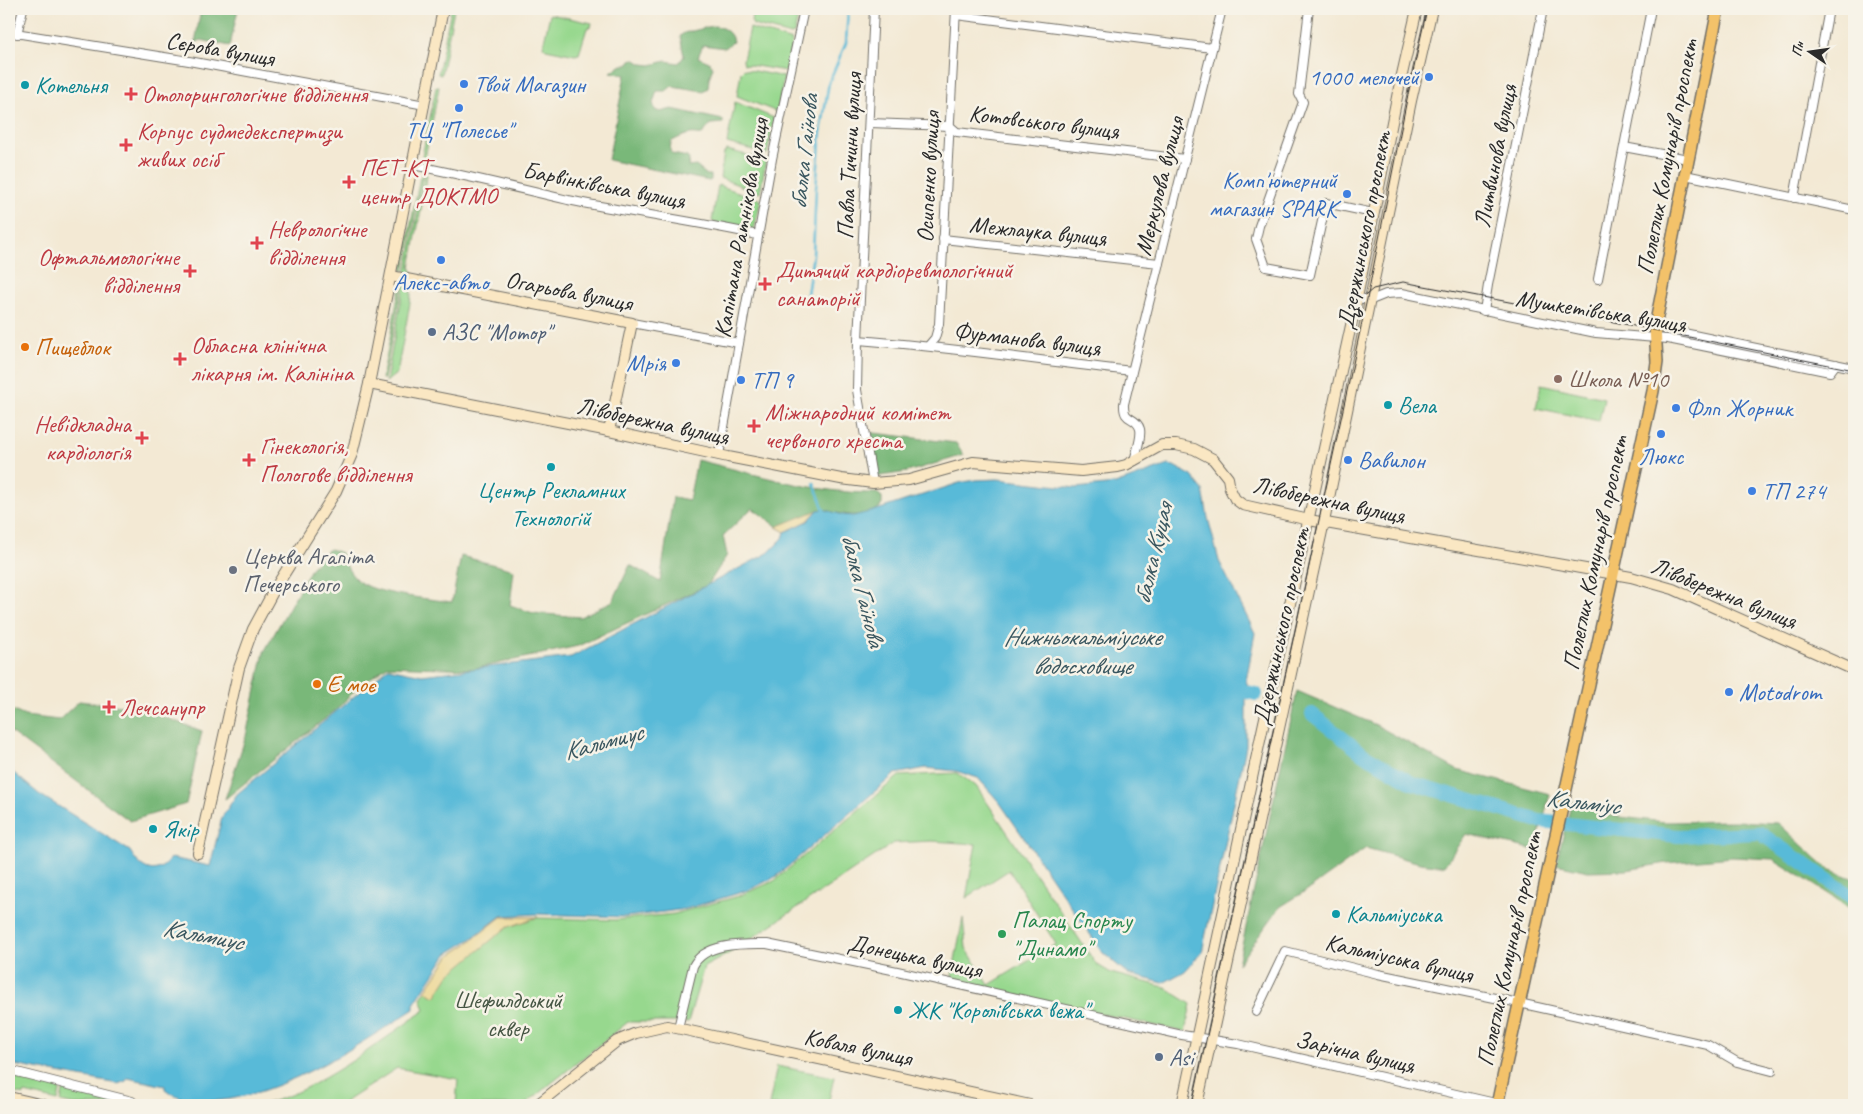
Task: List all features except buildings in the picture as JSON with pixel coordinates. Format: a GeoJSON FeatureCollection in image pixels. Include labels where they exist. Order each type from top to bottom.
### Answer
{"type":"FeatureCollection","features":[{"type":"Feature","properties":{"kind":"main road","name":"Полеглих Комунарів проспект"},"geometry":{"type":"LineString","coordinates":[[1500,1105],[1519,1003],[1553,854],[1652,391],[1657,362],[1656,332],[1718,9]]}},
{"type":"Feature","properties":{"kind":"street"},"geometry":{"type":"LineString","coordinates":[[18,34],[23,9]]}},
{"type":"Feature","properties":{"kind":"street"},"geometry":{"type":"LineString","coordinates":[[198,853],[239,668],[246,647],[274,590],[336,492],[346,471],[360,428],[443,9]]}},
{"type":"Feature","properties":{"kind":"street","name":"Капітана Ратнікова вулиця"},"geometry":{"type":"LineString","coordinates":[[718,455],[772,159],[804,9]]}},
{"type":"Feature","properties":{"kind":"street","name":"Павла Тичини вулиця"},"geometry":{"type":"LineString","coordinates":[[873,484],[857,390],[874,9]]}},
{"type":"Feature","properties":{"kind":"street","name":"Мєркулова вулиця"},"geometry":{"type":"LineString","coordinates":[[1134,461],[1140,430],[1137,424],[1126,416],[1124,412],[1132,371],[1222,9]]}},
{"type":"Feature","properties":{"kind":"street"},"geometry":{"type":"LineString","coordinates":[[1309,9],[1299,94],[1303,102],[1256,239],[1266,267],[1310,275],[1326,203],[1373,213]]}},
{"type":"Feature","properties":{"kind":"street","name":"Дзержинського проспект"},"geometry":{"type":"LineString","coordinates":[[1182,1105],[1357,298],[1373,213],[1417,9]]}},
{"type":"Feature","properties":{"kind":"street","name":"Дзержинського проспект"},"geometry":{"type":"LineString","coordinates":[[1197,1105],[1324,522],[1409,110],[1432,9]]}},
{"type":"Feature","properties":{"kind":"street","name":"Литвинова вулиця"},"geometry":{"type":"LineString","coordinates":[[1484,310],[1543,9]]}},
{"type":"Feature","properties":{"kind":"street"},"geometry":{"type":"LineString","coordinates":[[1598,279],[1651,9]]}},
{"type":"Feature","properties":{"kind":"street"},"geometry":{"type":"LineString","coordinates":[[1794,198],[1829,9]]}},
{"type":"Feature","properties":{"kind":"street"},"geometry":{"type":"LineString","coordinates":[[956,12],[1212,48]]}},
{"type":"Feature","properties":{"kind":"street","name":"Осипенко вулиця"},"geometry":{"type":"LineString","coordinates":[[929,345],[935,338],[939,324],[956,12]]}},
{"type":"Feature","properties":{"kind":"street","name":"Сєрова вулиця"},"geometry":{"type":"LineString","coordinates":[[9,32],[189,62],[424,105]]}},
{"type":"Feature","properties":{"kind":"street","name":"Котовського вулиця"},"geometry":{"type":"LineString","coordinates":[[870,123],[950,126],[957,132],[1185,159]]}},
{"type":"Feature","properties":{"kind":"street"},"geometry":{"type":"LineString","coordinates":[[1624,147],[1688,159]]}},
{"type":"Feature","properties":{"kind":"street","name":"Барвінківська вулиця"},"geometry":{"type":"LineString","coordinates":[[412,165],[492,181],[568,200],[706,223],[758,235]]}},
{"type":"Feature","properties":{"kind":"street"},"geometry":{"type":"LineString","coordinates":[[1685,175],[1854,210]]}},
{"type":"Feature","properties":{"kind":"street","name":"Межлаука вулиця"},"geometry":{"type":"LineString","coordinates":[[943,239],[1159,263]]}},
{"type":"Feature","properties":{"kind":"street","name":"Огарьова вулиця"},"geometry":{"type":"LineString","coordinates":[[391,276],[739,344]]}},
{"type":"Feature","properties":{"kind":"street","name":"Мушкетівська вулиця"},"geometry":{"type":"LineString","coordinates":[[1357,298],[1371,300],[1386,294],[1402,293],[1596,333],[1656,332],[1854,368]]}},
{"type":"Feature","properties":{"kind":"street"},"geometry":{"type":"LineString","coordinates":[[609,431],[632,323]]}},
{"type":"Feature","properties":{"kind":"street","name":"Мушкетівська вулиця"},"geometry":{"type":"LineString","coordinates":[[1656,332],[1830,372],[1836,364]]}},
{"type":"Feature","properties":{"kind":"street","name":"Фурманова вулиця"},"geometry":{"type":"LineString","coordinates":[[858,340],[929,345],[966,352],[1132,371]]}},
{"type":"Feature","properties":{"kind":"street","name":"Лівобережна вулиця"},"geometry":{"type":"LineString","coordinates":[[370,384],[609,431],[718,455],[873,484],[909,480],[973,462],[1081,471],[1118,467],[1134,461],[1154,448],[1168,444],[1194,449],[1213,459],[1222,468],[1228,478],[1233,494],[1238,502],[1243,505],[1309,520],[1612,574],[1673,589],[1854,670]]}},
{"type":"Feature","properties":{"kind":"street","name":"Донецька вулиця"},"geometry":{"type":"LineString","coordinates":[[678,1028],[693,966],[697,958],[706,952],[721,948],[746,944],[768,944],[1197,1038]]}},
{"type":"Feature","properties":{"kind":"street","name":"Кальміуська вулиця"},"geometry":{"type":"LineString","coordinates":[[1256,1012],[1285,951],[1378,974],[1708,1045],[1737,1062],[1772,1070]]}},
{"type":"Feature","properties":{"kind":"street","name":"Коваля вулиця"},"geometry":{"type":"LineString","coordinates":[[537,1105],[617,1041],[636,1033],[667,1026],[991,1101],[1030,1105]]}},
{"type":"Feature","properties":{"kind":"street","name":"Зарічна вулиця"},"geometry":{"type":"LineString","coordinates":[[1197,1038],[1238,1044],[1500,1105]]}},
{"type":"Feature","properties":{"kind":"street"},"geometry":{"type":"LineString","coordinates":[[9,1070],[132,1101]]}},
{"type":"Feature","properties":{"kind":"street"},"geometry":{"type":"LineString","coordinates":[[9,1097],[44,1105]]}},
{"type":"Feature","properties":{"kind":"green space"},"geometry":{"type":"Polygon","coordinates":[[[201,9],[238,9],[230,46],[201,40],[195,43],[201,9]]]}},
{"type":"Feature","properties":{"kind":"green space"},"geometry":{"type":"Polygon","coordinates":[[[451,9],[454,9],[441,75],[438,74],[451,9]]]}},
{"type":"Feature","properties":{"kind":"green space"},"geometry":{"type":"Polygon","coordinates":[[[753,9],[800,9],[794,34],[791,35],[753,25],[751,21],[753,9]]]}},
{"type":"Feature","properties":{"kind":"green space"},"geometry":{"type":"Polygon","coordinates":[[[550,14],[592,23],[591,27],[587,28],[579,54],[575,55],[546,49],[543,46],[550,14]]]}},
{"type":"Feature","properties":{"kind":"green space"},"geometry":{"type":"Polygon","coordinates":[[[713,26],[726,30],[731,35],[733,42],[725,48],[703,45],[698,57],[709,62],[713,67],[708,88],[703,91],[672,86],[666,91],[657,91],[653,103],[655,110],[660,112],[672,109],[723,120],[723,123],[711,124],[702,134],[688,134],[671,142],[670,151],[673,154],[687,157],[689,159],[688,167],[696,166],[707,175],[711,175],[711,180],[608,160],[625,75],[611,72],[622,65],[628,65],[634,59],[642,64],[651,65],[666,61],[679,63],[684,56],[680,36],[684,33],[713,26]]]}},
{"type":"Feature","properties":{"kind":"green space"},"geometry":{"type":"Polygon","coordinates":[[[750,28],[792,41],[786,71],[744,64],[743,60],[750,28]]]}},
{"type":"Feature","properties":{"kind":"green space"},"geometry":{"type":"Polygon","coordinates":[[[744,69],[784,77],[777,112],[737,96],[741,72],[744,69]]]}},
{"type":"Feature","properties":{"kind":"green space"},"geometry":{"type":"Polygon","coordinates":[[[436,87],[439,87],[424,163],[421,162],[436,87]]]}},
{"type":"Feature","properties":{"kind":"green space"},"geometry":{"type":"Polygon","coordinates":[[[735,102],[774,118],[767,154],[727,143],[735,102]]]}},
{"type":"Feature","properties":{"kind":"green space"},"geometry":{"type":"Polygon","coordinates":[[[727,150],[766,160],[760,193],[720,178],[724,153],[727,150]]]}},
{"type":"Feature","properties":{"kind":"green space"},"geometry":{"type":"Polygon","coordinates":[[[423,174],[404,271],[402,270],[420,177],[423,174]]]}},
{"type":"Feature","properties":{"kind":"green space"},"geometry":{"type":"Polygon","coordinates":[[[425,174],[427,175],[426,184],[410,267],[414,275],[406,273],[425,174]]]}},
{"type":"Feature","properties":{"kind":"green space"},"geometry":{"type":"Polygon","coordinates":[[[718,185],[761,200],[754,230],[714,223],[712,221],[718,185]]]}},
{"type":"Feature","properties":{"kind":"green space"},"geometry":{"type":"Polygon","coordinates":[[[404,285],[410,290],[410,303],[397,373],[386,382],[404,285]]]}},
{"type":"Feature","properties":{"kind":"green space"},"geometry":{"type":"Polygon","coordinates":[[[400,286],[402,286],[384,379],[382,379],[400,286]]]}},
{"type":"Feature","properties":{"kind":"green space"},"geometry":{"type":"Polygon","coordinates":[[[1541,384],[1604,398],[1599,421],[1536,408],[1541,384]]]}},
{"type":"Feature","properties":{"kind":"green space"},"geometry":{"type":"Polygon","coordinates":[[[866,432],[956,443],[964,455],[907,472],[874,477],[866,432]]]}},
{"type":"Feature","properties":{"kind":"green space"},"geometry":{"type":"Polygon","coordinates":[[[697,460],[809,487],[877,493],[882,497],[882,505],[868,514],[860,515],[818,510],[808,521],[785,532],[752,508],[723,536],[727,555],[708,585],[578,646],[473,669],[387,666],[356,689],[337,709],[225,799],[246,736],[264,652],[312,567],[324,553],[330,549],[341,553],[354,577],[364,585],[402,595],[452,602],[461,556],[514,570],[510,605],[533,613],[580,617],[613,601],[630,565],[660,582],[673,497],[689,500],[697,460]]]}},
{"type":"Feature","properties":{"kind":"green space"},"geometry":{"type":"Polygon","coordinates":[[[1297,691],[1376,725],[1457,770],[1550,794],[1535,850],[1466,834],[1444,866],[1420,863],[1366,848],[1312,887],[1280,907],[1238,964],[1297,691]]]}},
{"type":"Feature","properties":{"kind":"green space"},"geometry":{"type":"Polygon","coordinates":[[[79,701],[139,708],[202,731],[186,804],[130,821],[9,731],[9,709],[25,716],[59,720],[79,701]]]}},
{"type":"Feature","properties":{"kind":"green space","name":"Шефилдський сквер"},"geometry":{"type":"Polygon","coordinates":[[[957,773],[976,786],[1096,964],[1111,973],[1164,987],[1191,1004],[1185,1032],[951,981],[963,918],[966,948],[989,985],[1056,944],[1009,870],[966,898],[976,844],[932,841],[894,843],[728,954],[704,967],[688,1022],[628,1022],[524,1105],[456,1105],[458,1079],[397,1068],[343,1103],[343,1105],[259,1105],[302,1090],[324,1078],[367,1051],[425,1010],[421,998],[449,956],[501,917],[616,920],[674,914],[739,896],[774,881],[899,776],[957,773]]]}},
{"type":"Feature","properties":{"kind":"green space"},"geometry":{"type":"Polygon","coordinates":[[[1572,801],[1611,816],[1665,822],[1736,821],[1778,823],[1828,869],[1854,879],[1854,913],[1835,898],[1773,859],[1732,857],[1667,863],[1627,870],[1588,871],[1556,864],[1572,801]]]}},
{"type":"Feature","properties":{"kind":"green space"},"geometry":{"type":"Polygon","coordinates":[[[777,1066],[834,1077],[828,1105],[769,1105],[777,1066]]]}},
{"type":"Feature","properties":{"kind":"green space"},"geometry":{"type":"Polygon","coordinates":[[[9,1073],[18,1075],[18,1079],[22,1081],[26,1078],[58,1085],[60,1091],[58,1101],[25,1093],[24,1095],[9,1092],[9,1073]]]}},
{"type":"Feature","properties":{"kind":"green space"},"geometry":{"type":"Polygon","coordinates":[[[68,1088],[99,1096],[102,1101],[106,1101],[108,1098],[113,1099],[112,1105],[75,1105],[61,1102],[63,1091],[68,1088]]]}},
{"type":"Feature","properties":{"kind":"sand"},"geometry":{"type":"Polygon","coordinates":[[[818,510],[808,521],[785,532],[776,527],[818,510]]]}},
{"type":"Feature","properties":{"kind":"sand"},"geometry":{"type":"Polygon","coordinates":[[[501,917],[538,917],[506,928],[449,975],[435,997],[425,991],[449,956],[501,917]]]}},
{"type":"Feature","properties":{"kind":"water","name":"Нижньокальміуське водосховище"},"geometry":{"type":"Polygon","coordinates":[[[1168,465],[1174,466],[1192,476],[1203,490],[1219,561],[1255,633],[1246,681],[1251,692],[1246,699],[1246,747],[1202,952],[1185,971],[1163,983],[1128,974],[1103,953],[1000,803],[978,778],[956,771],[926,768],[895,774],[777,876],[749,890],[686,909],[626,917],[537,914],[501,916],[471,939],[447,954],[414,1004],[414,1009],[335,1058],[305,1074],[273,1087],[242,1096],[213,1101],[185,1099],[167,1091],[165,1086],[128,1078],[126,1081],[118,1084],[9,1064],[9,769],[39,794],[130,851],[134,858],[144,867],[154,870],[160,868],[171,858],[210,866],[222,817],[237,794],[388,668],[422,675],[571,657],[768,553],[783,538],[785,532],[808,521],[818,510],[823,509],[853,516],[959,483],[975,480],[998,479],[1076,488],[1115,484],[1168,465]]]}},
{"type":"Feature","properties":{"kind":"waterway","name":"балка Гаїнова"},"geometry":{"type":"LineString","coordinates":[[806,301],[813,255],[821,132],[829,82],[846,43],[848,9]]}},
{"type":"Feature","properties":{"kind":"waterway"},"geometry":{"type":"LineString","coordinates":[[814,483],[824,510]]}},
{"type":"Feature","properties":{"kind":"waterway","name":"Кальмиус"},"geometry":{"type":"LineString","coordinates":[[1234,689],[1256,694]]}},
{"type":"Feature","properties":{"kind":"waterway","name":"Кальміус"},"geometry":{"type":"LineString","coordinates":[[1312,714],[1363,754],[1412,783],[1539,821],[1678,836],[1760,833],[1854,898]]}},
{"type":"Feature","properties":{"kind":"tram line"},"geometry":{"type":"LineString","coordinates":[[1192,1105],[1367,299],[1427,9]]}},
{"type":"Feature","properties":{"kind":"tram line"},"geometry":{"type":"LineString","coordinates":[[1366,295],[1373,289],[1403,282],[1854,370]]}},
{"type":"Feature","properties":{"kind":"place","name":"1000 мелочей"},"geometry":{"type":"Point","coordinates":[1429,77]}},
{"type":"Feature","properties":{"kind":"place","name":"Твой Магазин"},"geometry":{"type":"Point","coordinates":[464,84]}},
{"type":"Feature","properties":{"kind":"place","name":"Котельня"},"geometry":{"type":"Point","coordinates":[25,85]}},
{"type":"Feature","properties":{"kind":"place","name":"Отолорингологічне відділення"},"geometry":{"type":"Point","coordinates":[131,94]}},
{"type":"Feature","properties":{"kind":"place","name":"ТЦ \"Полесье\""},"geometry":{"type":"Point","coordinates":[459,108]}},
{"type":"Feature","properties":{"kind":"place","name":"Корпус судмедекспертизи живих осіб"},"geometry":{"type":"Point","coordinates":[126,145]}},
{"type":"Feature","properties":{"kind":"place","name":"ПЕТ-КТ центр ДОКТМО"},"geometry":{"type":"Point","coordinates":[349,182]}},
{"type":"Feature","properties":{"kind":"place","name":"Комп'ютерний магазин SPARK"},"geometry":{"type":"Point","coordinates":[1347,194]}},
{"type":"Feature","properties":{"kind":"place","name":"Неврологічне відділення"},"geometry":{"type":"Point","coordinates":[257,243]}},
{"type":"Feature","properties":{"kind":"place","name":"Алекс-авто"},"geometry":{"type":"Point","coordinates":[441,260]}},
{"type":"Feature","properties":{"kind":"place","name":"Офтальмологічне відділення"},"geometry":{"type":"Point","coordinates":[190,271]}},
{"type":"Feature","properties":{"kind":"place","name":"Дитячий кардіоревмологічний санаторій"},"geometry":{"type":"Point","coordinates":[765,284]}},
{"type":"Feature","properties":{"kind":"place","name":"АЗС \"Мотор\""},"geometry":{"type":"Point","coordinates":[432,332]}},
{"type":"Feature","properties":{"kind":"place","name":"Пищеблок"},"geometry":{"type":"Point","coordinates":[25,347]}},
{"type":"Feature","properties":{"kind":"place","name":"Обласна клінічна лікарня ім. Калініна"},"geometry":{"type":"Point","coordinates":[180,359]}},
{"type":"Feature","properties":{"kind":"place","name":"Мрія"},"geometry":{"type":"Point","coordinates":[676,363]}},
{"type":"Feature","properties":{"kind":"place","name":"Школа №10"},"geometry":{"type":"Point","coordinates":[1558,379]}},
{"type":"Feature","properties":{"kind":"place","name":"ТП 9"},"geometry":{"type":"Point","coordinates":[741,380]}},
{"type":"Feature","properties":{"kind":"place","name":"Вела"},"geometry":{"type":"Point","coordinates":[1388,405]}},
{"type":"Feature","properties":{"kind":"place","name":"Флп Жорник"},"geometry":{"type":"Point","coordinates":[1676,408]}},
{"type":"Feature","properties":{"kind":"place","name":"Міжнародний комітет червоного хреста"},"geometry":{"type":"Point","coordinates":[754,426]}},
{"type":"Feature","properties":{"kind":"place","name":"Люкс"},"geometry":{"type":"Point","coordinates":[1661,434]}},
{"type":"Feature","properties":{"kind":"place","name":"Невідкладна кардіологія"},"geometry":{"type":"Point","coordinates":[142,438]}},
{"type":"Feature","properties":{"kind":"place","name":"Гінекологія, Пологове відділення"},"geometry":{"type":"Point","coordinates":[249,460]}},
{"type":"Feature","properties":{"kind":"place","name":"Вавилон"},"geometry":{"type":"Point","coordinates":[1348,460]}},
{"type":"Feature","properties":{"kind":"place","name":"Центр Рекламних Технологій"},"geometry":{"type":"Point","coordinates":[551,467]}},
{"type":"Feature","properties":{"kind":"place","name":"ТП 274"},"geometry":{"type":"Point","coordinates":[1752,491]}},
{"type":"Feature","properties":{"kind":"place","name":"Церква Агапіта Печерського"},"geometry":{"type":"Point","coordinates":[233,570]}},
{"type":"Feature","properties":{"kind":"place","name":"Е моє"},"geometry":{"type":"Point","coordinates":[317,684]}},
{"type":"Feature","properties":{"kind":"place","name":"Motodrom"},"geometry":{"type":"Point","coordinates":[1729,692]}},
{"type":"Feature","properties":{"kind":"place","name":"Лечсанупр"},"geometry":{"type":"Point","coordinates":[109,707]}},
{"type":"Feature","properties":{"kind":"place","name":"Якір"},"geometry":{"type":"Point","coordinates":[153,829]}},
{"type":"Feature","properties":{"kind":"place","name":"Кальміуська"},"geometry":{"type":"Point","coordinates":[1336,914]}},
{"type":"Feature","properties":{"kind":"place","name":"Палац Спорту \"Динамо\""},"geometry":{"type":"Point","coordinates":[1002,934]}},
{"type":"Feature","properties":{"kind":"place","name":"ЖК \"Королівська вежа\""},"geometry":{"type":"Point","coordinates":[898,1010]}},
{"type":"Feature","properties":{"kind":"place","name":"Asi"},"geometry":{"type":"Point","coordinates":[1159,1057]}},
{"type":"Feature","properties":{"kind":"water label","name":"балка Куцая"},"geometry":{"type":"Point","coordinates":[1153,554]}}]}
